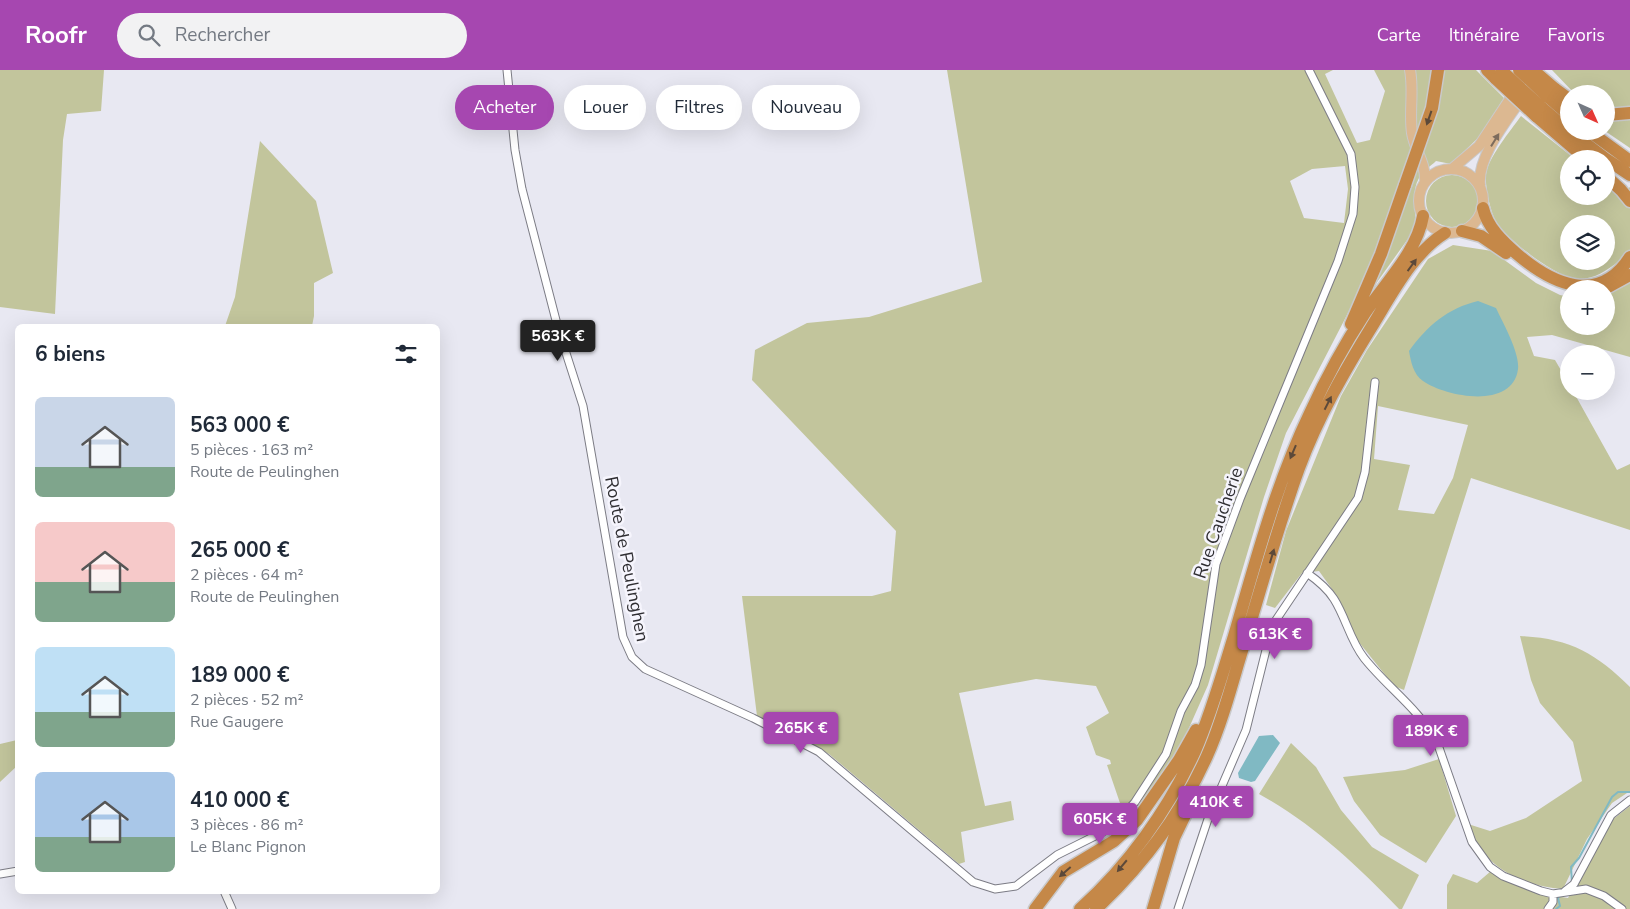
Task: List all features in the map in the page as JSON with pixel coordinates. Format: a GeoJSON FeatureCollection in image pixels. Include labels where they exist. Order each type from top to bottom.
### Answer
{"type":"FeatureCollection","features":[{"type":"Feature","properties":{"kind":"highway"},"geometry":{"type":"LineString","coordinates":[[1080,909],[1133,853],[1184,772],[1210,712],[1266,524],[1284,472],[1309,414],[1336,361],[1372,277],[1432,108],[1438,70]]}},
{"type":"Feature","properties":{"kind":"highway"},"geometry":{"type":"LineString","coordinates":[[1519,70],[1560,120]]}},
{"type":"Feature","properties":{"kind":"highway"},"geometry":{"type":"LineString","coordinates":[[1534,70],[1545,102],[1580,150]]}},
{"type":"Feature","properties":{"kind":"highway"},"geometry":{"type":"LineString","coordinates":[[1497,72],[1560,110]]}},
{"type":"Feature","properties":{"kind":"highway"},"geometry":{"type":"LineString","coordinates":[[1545,102],[1560,100]]}},
{"type":"Feature","properties":{"kind":"highway"},"geometry":{"type":"LineString","coordinates":[[1615,115],[1630,113]]}},
{"type":"Feature","properties":{"kind":"highway"},"geometry":{"type":"LineString","coordinates":[[1581,140],[1594,150]]}},
{"type":"Feature","properties":{"kind":"highway"},"geometry":{"type":"LineString","coordinates":[[1601,140],[1630,161]]}},
{"type":"Feature","properties":{"kind":"highway"},"geometry":{"type":"LineString","coordinates":[[1615,165],[1630,175]]}},
{"type":"Feature","properties":{"kind":"highway"},"geometry":{"type":"LineString","coordinates":[[1615,184],[1630,202]]}},
{"type":"Feature","properties":{"kind":"highway"},"geometry":{"type":"LineString","coordinates":[[1483,208],[1488,222],[1506,244],[1535,268],[1557,281],[1579,286],[1600,282],[1617,273],[1630,257]]}},
{"type":"Feature","properties":{"kind":"highway"},"geometry":{"type":"LineString","coordinates":[[1336,361],[1374,300],[1414,242],[1422,216]]}},
{"type":"Feature","properties":{"kind":"highway"},"geometry":{"type":"LineString","coordinates":[[1462,231],[1485,238],[1539,279],[1560,287]]}},
{"type":"Feature","properties":{"kind":"highway"},"geometry":{"type":"LineString","coordinates":[[1096,909],[1126,879],[1152,848],[1174,817],[1195,780],[1216,732],[1295,481],[1325,408],[1352,358],[1407,272],[1423,251],[1445,232]]}},
{"type":"Feature","properties":{"kind":"highway"},"geometry":{"type":"LineString","coordinates":[[1615,283],[1630,275]]}},
{"type":"Feature","properties":{"kind":"highway"},"geometry":{"type":"LineString","coordinates":[[1035,909],[1051,885],[1064,872],[1114,841],[1130,826],[1172,771],[1198,724],[1244,602]]}},
{"type":"Feature","properties":{"kind":"highway"},"geometry":{"type":"LineString","coordinates":[[1153,909],[1174,838],[1211,762],[1226,723],[1258,602]]}},
{"type":"Feature","properties":{"kind":"main road"},"geometry":{"type":"LineString","coordinates":[[1410,70],[1413,92],[1412,130],[1425,168],[1425,182],[1419,198],[1422,216],[1432,227],[1445,232],[1462,231],[1475,223],[1483,208],[1484,196],[1479,175],[1484,159],[1540,70]]}},
{"type":"Feature","properties":{"kind":"main road"},"geometry":{"type":"LineString","coordinates":[[1425,182],[1434,174],[1466,160],[1483,140],[1529,70]]}},
{"type":"Feature","properties":{"kind":"main road"},"geometry":{"type":"LineString","coordinates":[[1419,152],[1431,163],[1468,173],[1480,184]]}},
{"type":"Feature","properties":{"kind":"street","name":"Route de Peulinghen"},"geometry":{"type":"LineString","coordinates":[[507,70],[512,132],[522,189],[557,322],[583,406],[624,637],[630,654],[638,663],[654,673],[753,718],[814,749],[969,879]]}},
{"type":"Feature","properties":{"kind":"street","name":"Rue Caucherie"},"geometry":{"type":"LineString","coordinates":[[969,879],[995,889],[1016,886],[1057,855],[1111,827],[1135,802],[1157,769],[1171,743],[1181,711],[1199,675],[1212,584],[1222,548],[1338,261],[1353,214],[1355,187],[1351,154],[1309,70]]}},
{"type":"Feature","properties":{"kind":"street"},"geometry":{"type":"LineString","coordinates":[[1178,909],[1209,816],[1246,730],[1272,631],[1282,608],[1345,520],[1358,498],[1365,472],[1375,382]]}},
{"type":"Feature","properties":{"kind":"street"},"geometry":{"type":"LineString","coordinates":[[1306,573],[1323,586],[1336,601],[1351,638],[1365,659],[1417,713],[1432,732],[1472,842],[1484,860],[1503,876],[1553,894],[1586,889],[1604,896],[1622,909]]}},
{"type":"Feature","properties":{"kind":"street"},"geometry":{"type":"LineString","coordinates":[[1565,892],[1574,884],[1611,815],[1625,802],[1630,800]]}},
{"type":"Feature","properties":{"kind":"street"},"geometry":{"type":"LineString","coordinates":[[0,874],[15,872]]}},
{"type":"Feature","properties":{"kind":"street"},"geometry":{"type":"LineString","coordinates":[[225,894],[232,909]]}},
{"type":"Feature","properties":{"kind":"street"},"geometry":{"type":"LineString","coordinates":[[1548,909],[1553,902],[1553,894]]}},
{"type":"Feature","properties":{"kind":"green space"},"geometry":{"type":"Polygon","coordinates":[[[0,70],[104,70],[101,111],[67,114],[63,140],[55,314],[0,307],[0,70]]]}},
{"type":"Feature","properties":{"kind":"green space"},"geometry":{"type":"Polygon","coordinates":[[[947,70],[1333,70],[1325,74],[1357,143],[1370,140],[1385,91],[1374,70],[1476,70],[1504,98],[1478,138],[1451,164],[1436,161],[1420,175],[1414,197],[1415,229],[1375,285],[1364,282],[1286,433],[1264,497],[1208,685],[1181,746],[1141,806],[1121,806],[1107,765],[1111,764],[1110,760],[1096,755],[1086,727],[1109,713],[1096,686],[1036,679],[959,693],[985,806],[1011,801],[1014,820],[961,832],[965,862],[959,864],[829,754],[757,716],[742,596],[872,596],[891,591],[896,531],[752,380],[755,350],[807,323],[869,317],[982,282],[947,70]],[[1345,166],[1312,169],[1290,181],[1304,218],[1344,223],[1348,189],[1345,166]]]}},
{"type":"Feature","properties":{"kind":"green space"},"geometry":{"type":"Polygon","coordinates":[[[1552,70],[1630,70],[1630,148],[1615,138],[1615,85],[1566,85],[1552,70]]]}},
{"type":"Feature","properties":{"kind":"green space"},"geometry":{"type":"Polygon","coordinates":[[[1521,116],[1564,150],[1560,150],[1560,205],[1615,205],[1615,193],[1619,197],[1630,187],[1630,264],[1619,261],[1615,264],[1615,215],[1560,215],[1560,270],[1606,270],[1584,279],[1569,277],[1545,265],[1520,247],[1500,228],[1495,220],[1490,204],[1486,186],[1486,175],[1490,161],[1521,116]]]}},
{"type":"Feature","properties":{"kind":"green space"},"geometry":{"type":"Polygon","coordinates":[[[260,141],[316,201],[333,273],[314,283],[312,324],[226,324],[235,297],[260,141]]]}},
{"type":"Feature","properties":{"kind":"green space"},"geometry":{"type":"Polygon","coordinates":[[[1452,175],[1462,177],[1470,183],[1476,191],[1478,201],[1476,211],[1470,219],[1462,225],[1452,227],[1442,225],[1434,219],[1428,211],[1426,201],[1428,191],[1434,183],[1442,177],[1452,175]]]}},
{"type":"Feature","properties":{"kind":"green space"},"geometry":{"type":"Polygon","coordinates":[[[1453,245],[1492,251],[1536,283],[1560,295],[1560,335],[1615,335],[1615,288],[1630,282],[1630,357],[1615,353],[1615,345],[1587,345],[1552,335],[1527,337],[1534,356],[1555,360],[1560,369],[1560,400],[1578,400],[1617,470],[1630,464],[1630,530],[1471,478],[1404,690],[1394,686],[1350,631],[1339,599],[1319,571],[1302,573],[1275,608],[1266,605],[1286,531],[1341,396],[1367,350],[1428,259],[1453,245]],[[1378,406],[1374,459],[1410,465],[1398,510],[1434,514],[1453,478],[1468,425],[1378,406]]]}},
{"type":"Feature","properties":{"kind":"green space"},"geometry":{"type":"Polygon","coordinates":[[[1520,636],[1553,640],[1581,650],[1605,665],[1630,687],[1630,791],[1612,803],[1587,839],[1563,889],[1532,883],[1505,871],[1482,851],[1474,839],[1468,824],[1490,831],[1526,818],[1582,781],[1573,742],[1540,703],[1531,680],[1520,636]]]}},
{"type":"Feature","properties":{"kind":"green space"},"geometry":{"type":"Polygon","coordinates":[[[15,740],[15,768],[0,782],[0,744],[15,740]]]}},
{"type":"Feature","properties":{"kind":"green space"},"geometry":{"type":"Polygon","coordinates":[[[1291,743],[1316,767],[1341,810],[1372,847],[1419,875],[1402,909],[1399,909],[1350,861],[1316,832],[1279,805],[1259,794],[1291,743]]]}},
{"type":"Feature","properties":{"kind":"green space"},"geometry":{"type":"Polygon","coordinates":[[[1439,759],[1456,816],[1426,863],[1380,835],[1354,801],[1343,777],[1405,770],[1439,759]]]}},
{"type":"Feature","properties":{"kind":"green space"},"geometry":{"type":"Polygon","coordinates":[[[1630,806],[1630,909],[1447,909],[1447,885],[1453,874],[1477,883],[1491,871],[1535,893],[1568,898],[1612,820],[1630,806]]]}},
{"type":"Feature","properties":{"kind":"water"},"geometry":{"type":"Polygon","coordinates":[[[1478,301],[1496,308],[1510,338],[1518,362],[1518,369],[1513,382],[1504,390],[1492,395],[1477,396],[1447,392],[1423,381],[1415,371],[1409,351],[1439,319],[1457,308],[1478,301]]]}},
{"type":"Feature","properties":{"kind":"water"},"geometry":{"type":"Polygon","coordinates":[[[1273,735],[1280,743],[1255,781],[1251,782],[1239,778],[1238,773],[1259,736],[1273,735]]]}},
{"type":"Feature","properties":{"kind":"waterway"},"geometry":{"type":"LineString","coordinates":[[1572,883],[1571,867],[1579,858],[1612,797],[1618,792],[1630,792]]}},
{"type":"Feature","properties":{"kind":"waterway"},"geometry":{"type":"LineString","coordinates":[[1556,909],[1560,906],[1558,898],[1563,894]]}}]}
